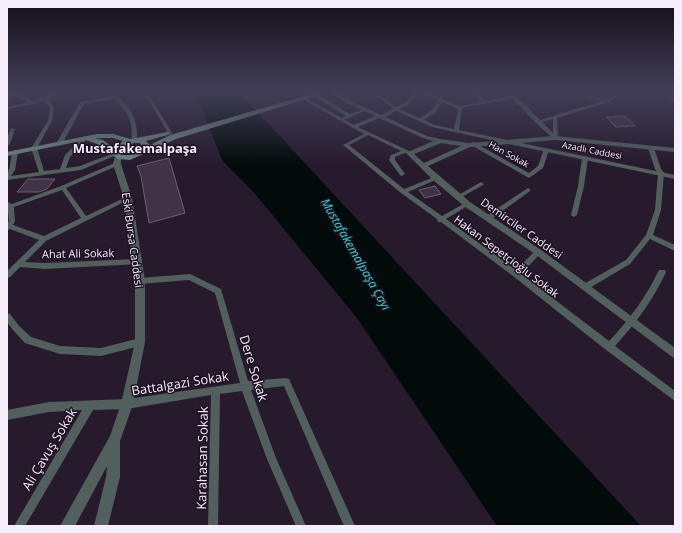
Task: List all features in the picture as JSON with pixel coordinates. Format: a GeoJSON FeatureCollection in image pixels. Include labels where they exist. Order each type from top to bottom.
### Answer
{"type":"FeatureCollection","features":[{"type":"Feature","properties":{"kind":"main road"},"geometry":{"type":"LineString","coordinates":[[116,156],[119,146],[134,141],[171,135],[237,116]]}},
{"type":"Feature","properties":{"kind":"main road"},"geometry":{"type":"LineString","coordinates":[[85,138],[100,142],[116,156],[130,158],[144,152],[171,135]]}},
{"type":"Feature","properties":{"kind":"main road"},"geometry":{"type":"LineString","coordinates":[[11,153],[97,136],[113,136],[146,144],[147,146],[144,152]]}},
{"type":"Feature","properties":{"kind":"street"},"geometry":{"type":"LineString","coordinates":[[42,174],[34,148],[50,121],[51,116]]}},
{"type":"Feature","properties":{"kind":"street"},"geometry":{"type":"LineString","coordinates":[[59,144],[75,116]]}},
{"type":"Feature","properties":{"kind":"street"},"geometry":{"type":"LineString","coordinates":[[129,116],[135,131],[134,141]]}},
{"type":"Feature","properties":{"kind":"street"},"geometry":{"type":"LineString","coordinates":[[160,116],[171,135]]}},
{"type":"Feature","properties":{"kind":"street","name":"Demirciler Caddesi"},"geometry":{"type":"LineString","coordinates":[[334,116],[354,128],[407,152],[467,204],[538,252],[675,354]]}},
{"type":"Feature","properties":{"kind":"street"},"geometry":{"type":"LineString","coordinates":[[341,120],[350,116]]}},
{"type":"Feature","properties":{"kind":"street"},"geometry":{"type":"LineString","coordinates":[[354,128],[380,116],[425,137],[440,141],[471,145],[555,138],[651,148],[673,148]]}},
{"type":"Feature","properties":{"kind":"street"},"geometry":{"type":"LineString","coordinates":[[414,116],[434,126],[505,141]]}},
{"type":"Feature","properties":{"kind":"street"},"geometry":{"type":"LineString","coordinates":[[422,119],[427,116]]}},
{"type":"Feature","properties":{"kind":"street"},"geometry":{"type":"LineString","coordinates":[[456,131],[459,116]]}},
{"type":"Feature","properties":{"kind":"street"},"geometry":{"type":"LineString","coordinates":[[532,116],[555,138]]}},
{"type":"Feature","properties":{"kind":"street"},"geometry":{"type":"LineString","coordinates":[[538,122],[561,116]]}},
{"type":"Feature","properties":{"kind":"street"},"geometry":{"type":"LineString","coordinates":[[555,118],[555,138]]}},
{"type":"Feature","properties":{"kind":"street"},"geometry":{"type":"LineString","coordinates":[[7,144],[13,129]]}},
{"type":"Feature","properties":{"kind":"street","name":"Hakan Sepetçioğlu Sokak"},"geometry":{"type":"LineString","coordinates":[[367,134],[346,145],[440,220],[516,274],[675,397]]}},
{"type":"Feature","properties":{"kind":"street"},"geometry":{"type":"LineString","coordinates":[[62,171],[67,156],[85,138]]}},
{"type":"Feature","properties":{"kind":"street"},"geometry":{"type":"LineString","coordinates":[[402,174],[392,160],[394,156],[440,141]]}},
{"type":"Feature","properties":{"kind":"street","name":"Azadlı Caddesi"},"geometry":{"type":"LineString","coordinates":[[505,141],[675,177]]}},
{"type":"Feature","properties":{"kind":"street"},"geometry":{"type":"LineString","coordinates":[[424,166],[471,145]]}},
{"type":"Feature","properties":{"kind":"street","name":"Han Sokak"},"geometry":{"type":"LineString","coordinates":[[471,145],[529,176],[541,167],[546,150]]}},
{"type":"Feature","properties":{"kind":"street"},"geometry":{"type":"LineString","coordinates":[[585,287],[628,262],[649,236],[658,210],[661,173],[658,169],[651,148]]}},
{"type":"Feature","properties":{"kind":"street"},"geometry":{"type":"LineString","coordinates":[[7,178],[12,170],[11,153]]}},
{"type":"Feature","properties":{"kind":"street"},"geometry":{"type":"LineString","coordinates":[[7,178],[81,168],[116,156]]}},
{"type":"Feature","properties":{"kind":"street"},"geometry":{"type":"LineString","coordinates":[[44,239],[8,228],[12,221],[9,205],[63,187],[116,156]]}},
{"type":"Feature","properties":{"kind":"street","name":"Eski Bursa Caddesi"},"geometry":{"type":"LineString","coordinates":[[67,526],[115,439],[126,404],[140,342],[140,281],[128,198],[116,156]]}},
{"type":"Feature","properties":{"kind":"street"},"geometry":{"type":"LineString","coordinates":[[574,215],[581,186],[585,158]]}},
{"type":"Feature","properties":{"kind":"street"},"geometry":{"type":"LineString","coordinates":[[404,192],[436,178]]}},
{"type":"Feature","properties":{"kind":"street"},"geometry":{"type":"LineString","coordinates":[[458,197],[481,184]]}},
{"type":"Feature","properties":{"kind":"street"},"geometry":{"type":"LineString","coordinates":[[63,187],[84,219]]}},
{"type":"Feature","properties":{"kind":"street"},"geometry":{"type":"LineString","coordinates":[[488,218],[528,190]]}},
{"type":"Feature","properties":{"kind":"street"},"geometry":{"type":"LineString","coordinates":[[7,275],[44,239],[128,198]]}},
{"type":"Feature","properties":{"kind":"street"},"geometry":{"type":"LineString","coordinates":[[440,220],[467,204]]}},
{"type":"Feature","properties":{"kind":"street"},"geometry":{"type":"LineString","coordinates":[[649,236],[675,248]]}},
{"type":"Feature","properties":{"kind":"street"},"geometry":{"type":"LineString","coordinates":[[516,274],[538,252]]}},
{"type":"Feature","properties":{"kind":"street","name":"Ahat Ali Sokak"},"geometry":{"type":"LineString","coordinates":[[19,264],[45,266],[137,262]]}},
{"type":"Feature","properties":{"kind":"street"},"geometry":{"type":"LineString","coordinates":[[609,347],[631,322],[654,291],[662,272]]}},
{"type":"Feature","properties":{"kind":"street","name":"Dere Sokak"},"geometry":{"type":"LineString","coordinates":[[140,281],[190,277],[218,291],[245,386],[272,459],[301,526]]}},
{"type":"Feature","properties":{"kind":"street"},"geometry":{"type":"LineString","coordinates":[[8,319],[28,340],[60,350],[101,352],[140,342]]}},
{"type":"Feature","properties":{"kind":"street","name":"Battalgazi Sokak"},"geometry":{"type":"LineString","coordinates":[[7,415],[49,406],[126,404],[245,386],[286,382],[350,526]]}},
{"type":"Feature","properties":{"kind":"street","name":"Karahasan Sokak"},"geometry":{"type":"LineString","coordinates":[[213,526],[216,391]]}},
{"type":"Feature","properties":{"kind":"street","name":"Ali Çavuş Sokak"},"geometry":{"type":"LineString","coordinates":[[19,526],[90,406]]}},
{"type":"Feature","properties":{"kind":"street"},"geometry":{"type":"LineString","coordinates":[[101,526],[113,477],[115,439]]}},
{"type":"Feature","properties":{"kind":"water","name":"Mustafakemalpaşa Çayı"},"geometry":{"type":"Polygon","coordinates":[[[205,116],[261,116],[641,526],[497,526],[357,318],[256,195],[222,160],[205,116]]]}},
{"type":"Feature","properties":{"kind":"building"},"geometry":{"type":"Polygon","coordinates":[[[625,116],[635,126],[616,127],[606,117],[625,116]]]}},
{"type":"Feature","properties":{"kind":"building"},"geometry":{"type":"Polygon","coordinates":[[[169,158],[185,213],[149,223],[141,176],[137,166],[169,158]]]}},
{"type":"Feature","properties":{"kind":"building"},"geometry":{"type":"Polygon","coordinates":[[[28,179],[55,179],[47,189],[39,192],[17,192],[28,179]]]}},
{"type":"Feature","properties":{"kind":"building"},"geometry":{"type":"Polygon","coordinates":[[[435,186],[441,194],[425,198],[419,190],[435,186]]]}},
{"type":"Feature","properties":{"kind":"district","name":"Mustafakemalpaşa"},"geometry":{"type":"Point","coordinates":[135,148]}}]}
